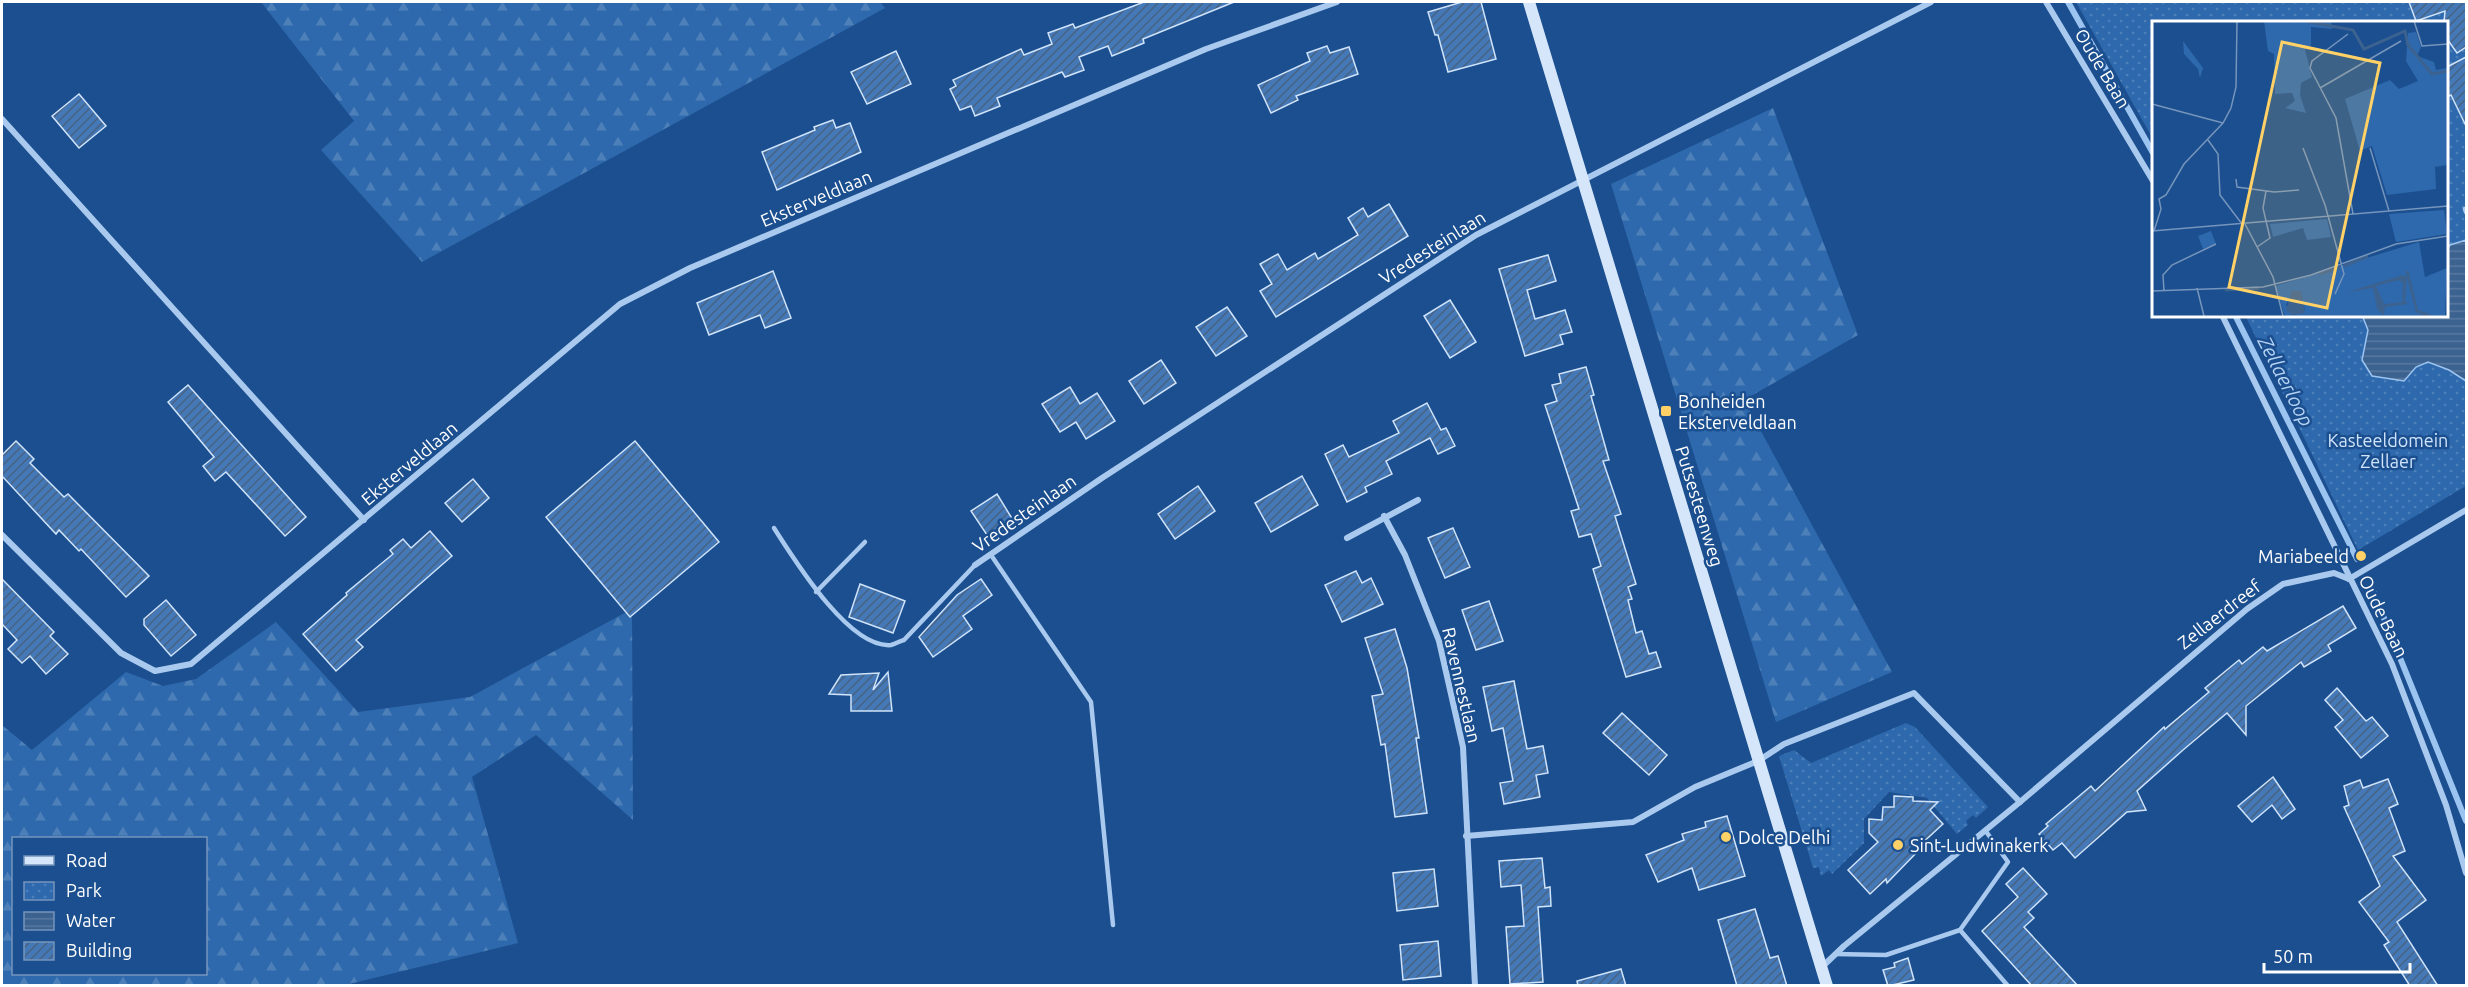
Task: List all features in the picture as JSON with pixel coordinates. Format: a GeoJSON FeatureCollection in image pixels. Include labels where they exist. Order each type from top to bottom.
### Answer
{"type":"FeatureCollection","features":[{"type":"Feature","properties":{"kind":"main road","name":"Putsesteenweg"},"geometry":{"type":"LineString","coordinates":[[1528,2],[1827,986]]}},
{"type":"Feature","properties":{"kind":"street","name":"Eksterveldlaan"},"geometry":{"type":"LineString","coordinates":[[2,535],[121,653],[155,671],[191,664],[620,304],[690,267],[1206,49],[1338,2]]}},
{"type":"Feature","properties":{"kind":"street","name":"Vredesteinlaan"},"geometry":{"type":"LineString","coordinates":[[975,566],[1102,478],[1476,235],[1931,2]]}},
{"type":"Feature","properties":{"kind":"street","name":"Oude Baan"},"geometry":{"type":"LineString","coordinates":[[2046,2],[2152,179]]}},
{"type":"Feature","properties":{"kind":"street","name":"Eksterveldlaan"},"geometry":{"type":"LineString","coordinates":[[2,119],[364,520]]}},
{"type":"Feature","properties":{"kind":"street","name":"Oude Baan"},"geometry":{"type":"LineString","coordinates":[[2222,316],[2391,664],[2446,805],[2466,873]]}},
{"type":"Feature","properties":{"kind":"street"},"geometry":{"type":"LineString","coordinates":[[1347,538],[1384,516],[1418,500]]}},
{"type":"Feature","properties":{"kind":"street"},"geometry":{"type":"LineString","coordinates":[[2349,579],[2466,510]]}},
{"type":"Feature","properties":{"kind":"street","name":"Ravennestlaan"},"geometry":{"type":"LineString","coordinates":[[1384,516],[1405,555],[1439,640],[1463,747],[1475,986]]}},
{"type":"Feature","properties":{"kind":"street","name":"Zellaerdreef"},"geometry":{"type":"LineString","coordinates":[[1822,967],[2247,609],[2283,584],[2334,573],[2349,579]]}},
{"type":"Feature","properties":{"kind":"street"},"geometry":{"type":"LineString","coordinates":[[1466,836],[1633,822],[1695,787],[1758,761],[1784,744],[1914,693],[2020,802]]}},
{"type":"Feature","properties":{"kind":"lane"},"geometry":{"type":"LineString","coordinates":[[774,528],[816,592],[836,613],[863,635],[890,645],[904,640],[975,566]]}},
{"type":"Feature","properties":{"kind":"lane"},"geometry":{"type":"LineString","coordinates":[[816,592],[865,542]]}},
{"type":"Feature","properties":{"kind":"lane"},"geometry":{"type":"LineString","coordinates":[[991,555],[1091,702],[1113,924]]}},
{"type":"Feature","properties":{"kind":"lane"},"geometry":{"type":"LineString","coordinates":[[1836,954],[1886,956],[1960,930],[2008,861],[1985,830]]}},
{"type":"Feature","properties":{"kind":"lane"},"geometry":{"type":"LineString","coordinates":[[1960,930],[2008,986]]}},
{"type":"Feature","properties":{"kind":"green space"},"geometry":{"type":"Polygon","coordinates":[[[261,2],[880,2],[885,8],[422,262],[321,150],[354,121],[261,2]]]}},
{"type":"Feature","properties":{"kind":"green space"},"geometry":{"type":"Polygon","coordinates":[[[2076,2],[2466,2],[2466,240],[2450,245],[2447,250],[2447,21],[2152,21],[2152,137],[2076,2]]]}},
{"type":"Feature","properties":{"kind":"green space"},"geometry":{"type":"Polygon","coordinates":[[[1773,108],[1858,335],[1744,400],[1892,672],[1776,722],[1611,184],[1773,108]]]}},
{"type":"Feature","properties":{"kind":"green space","name":"Kasteeldomein Zellaer"},"geometry":{"type":"Polygon","coordinates":[[[2245,316],[2362,316],[2368,329],[2362,360],[2416,367],[2428,362],[2449,370],[2466,381],[2466,486],[2358,550],[2245,316]]]}},
{"type":"Feature","properties":{"kind":"green space"},"geometry":{"type":"Polygon","coordinates":[[[632,609],[633,820],[536,735],[472,777],[518,943],[345,985],[2,985],[2,725],[32,750],[126,672],[163,686],[196,679],[276,622],[358,712],[470,697],[632,609]]]}},
{"type":"Feature","properties":{"kind":"green space"},"geometry":{"type":"Polygon","coordinates":[[[1906,723],[1915,727],[1988,807],[1976,818],[1973,815],[1966,821],[1968,825],[1957,834],[1927,798],[1889,792],[1864,819],[1864,843],[1832,874],[1829,870],[1821,876],[1819,867],[1813,868],[1779,756],[1794,750],[1811,763],[1906,723]]]}},
{"type":"Feature","properties":{"kind":"water"},"geometry":{"type":"Polygon","coordinates":[[[2466,240],[2466,381],[2449,370],[2428,362],[2416,367],[2404,381],[2372,376],[2362,360],[2368,330],[2362,316],[2447,316],[2447,250],[2450,245],[2466,240]]]}},
{"type":"Feature","properties":{"kind":"building"},"geometry":{"type":"Polygon","coordinates":[[[1144,2],[1234,2],[1143,39],[1144,43],[1112,56],[1108,46],[1079,57],[1084,70],[1065,77],[1062,72],[997,98],[1000,106],[975,116],[971,106],[960,110],[950,89],[956,86],[953,80],[1021,49],[1024,55],[1052,44],[1048,33],[1073,24],[1075,28],[1144,2]]]}},
{"type":"Feature","properties":{"kind":"building"},"geometry":{"type":"Polygon","coordinates":[[[1462,2],[1481,2],[1496,59],[1448,72],[1438,35],[1435,35],[1428,12],[1462,2]]]}},
{"type":"Feature","properties":{"kind":"building"},"geometry":{"type":"Polygon","coordinates":[[[2409,2],[2466,2],[2466,47],[2457,53],[2447,39],[2445,11],[2416,21],[2409,2]]]}},
{"type":"Feature","properties":{"kind":"building"},"geometry":{"type":"Polygon","coordinates":[[[1327,46],[1330,53],[1349,47],[1358,74],[1296,96],[1298,100],[1271,113],[1258,85],[1310,61],[1307,53],[1327,46]]]}},
{"type":"Feature","properties":{"kind":"building"},"geometry":{"type":"Polygon","coordinates":[[[896,51],[911,84],[867,104],[851,72],[896,51]]]}},
{"type":"Feature","properties":{"kind":"building"},"geometry":{"type":"Polygon","coordinates":[[[2466,57],[2466,126],[2451,95],[2447,97],[2447,67],[2466,57]]]}},
{"type":"Feature","properties":{"kind":"building"},"geometry":{"type":"Polygon","coordinates":[[[79,94],[106,126],[79,148],[52,116],[79,94]]]}},
{"type":"Feature","properties":{"kind":"building"},"geometry":{"type":"Polygon","coordinates":[[[833,120],[836,128],[850,123],[861,152],[777,190],[762,152],[833,120]]]}},
{"type":"Feature","properties":{"kind":"building"},"geometry":{"type":"Polygon","coordinates":[[[1389,204],[1408,236],[1276,317],[1260,291],[1272,284],[1260,264],[1278,254],[1287,270],[1315,253],[1318,259],[1358,235],[1348,218],[1363,208],[1368,217],[1389,204]]]}},
{"type":"Feature","properties":{"kind":"building"},"geometry":{"type":"Polygon","coordinates":[[[1548,255],[1556,281],[1527,290],[1535,319],[1565,310],[1572,332],[1560,335],[1563,344],[1525,356],[1499,269],[1548,255]]]}},
{"type":"Feature","properties":{"kind":"building"},"geometry":{"type":"Polygon","coordinates":[[[773,271],[791,318],[765,328],[760,315],[709,335],[697,303],[773,271]]]}},
{"type":"Feature","properties":{"kind":"building"},"geometry":{"type":"Polygon","coordinates":[[[1450,300],[1476,342],[1450,358],[1424,316],[1450,300]]]}},
{"type":"Feature","properties":{"kind":"building"},"geometry":{"type":"Polygon","coordinates":[[[1227,307],[1247,336],[1216,356],[1196,327],[1227,307]]]}},
{"type":"Feature","properties":{"kind":"building"},"geometry":{"type":"Polygon","coordinates":[[[1161,360],[1176,383],[1144,404],[1129,381],[1161,360]]]}},
{"type":"Feature","properties":{"kind":"building"},"geometry":{"type":"Polygon","coordinates":[[[1586,367],[1594,395],[1591,396],[1609,460],[1603,461],[1621,514],[1615,516],[1636,584],[1628,587],[1632,599],[1628,600],[1636,633],[1642,631],[1649,654],[1656,652],[1661,667],[1626,677],[1593,569],[1601,566],[1591,534],[1579,537],[1571,511],[1579,509],[1545,405],[1557,401],[1552,385],[1561,383],[1559,374],[1586,367]]]}},
{"type":"Feature","properties":{"kind":"building"},"geometry":{"type":"Polygon","coordinates":[[[188,385],[306,517],[285,536],[226,472],[215,481],[203,466],[214,457],[168,402],[188,385]]]}},
{"type":"Feature","properties":{"kind":"building"},"geometry":{"type":"Polygon","coordinates":[[[1070,387],[1080,404],[1097,393],[1115,421],[1086,439],[1076,422],[1060,432],[1042,404],[1070,387]]]}},
{"type":"Feature","properties":{"kind":"building"},"geometry":{"type":"Polygon","coordinates":[[[1427,403],[1441,430],[1446,428],[1455,446],[1438,454],[1430,438],[1386,461],[1392,474],[1365,487],[1367,492],[1347,502],[1325,454],[1343,445],[1349,457],[1399,433],[1393,421],[1427,403]]]}},
{"type":"Feature","properties":{"kind":"building"},"geometry":{"type":"Polygon","coordinates":[[[16,441],[34,459],[30,463],[64,497],[68,494],[149,576],[126,597],[81,549],[79,551],[59,530],[56,534],[2,476],[2,455],[16,441]]]}},
{"type":"Feature","properties":{"kind":"building"},"geometry":{"type":"Polygon","coordinates":[[[635,441],[719,542],[630,617],[546,517],[635,441]]]}},
{"type":"Feature","properties":{"kind":"building"},"geometry":{"type":"Polygon","coordinates":[[[1302,476],[1318,505],[1271,532],[1255,503],[1302,476]]]}},
{"type":"Feature","properties":{"kind":"building"},"geometry":{"type":"Polygon","coordinates":[[[473,479],[489,498],[462,522],[445,503],[473,479]]]}},
{"type":"Feature","properties":{"kind":"building"},"geometry":{"type":"Polygon","coordinates":[[[1198,486],[1215,511],[1175,539],[1158,514],[1198,486]]]}},
{"type":"Feature","properties":{"kind":"building"},"geometry":{"type":"Polygon","coordinates":[[[997,494],[1016,525],[991,541],[971,511],[997,494]]]}},
{"type":"Feature","properties":{"kind":"building"},"geometry":{"type":"Polygon","coordinates":[[[1453,528],[1470,567],[1445,578],[1428,538],[1453,528]]]}},
{"type":"Feature","properties":{"kind":"building"},"geometry":{"type":"Polygon","coordinates":[[[430,531],[452,556],[356,640],[363,647],[336,671],[303,634],[347,595],[346,593],[393,554],[390,550],[403,539],[411,548],[430,531]]]}},
{"type":"Feature","properties":{"kind":"building"},"geometry":{"type":"Polygon","coordinates":[[[1356,571],[1362,583],[1371,578],[1383,604],[1342,622],[1325,585],[1356,571]]]}},
{"type":"Feature","properties":{"kind":"building"},"geometry":{"type":"Polygon","coordinates":[[[2,579],[54,632],[50,636],[68,654],[46,674],[30,656],[22,663],[8,649],[17,640],[2,624],[2,579]]]}},
{"type":"Feature","properties":{"kind":"building"},"geometry":{"type":"Polygon","coordinates":[[[981,579],[992,595],[963,616],[972,629],[933,657],[919,637],[957,595],[981,579]]]}},
{"type":"Feature","properties":{"kind":"building"},"geometry":{"type":"Polygon","coordinates":[[[860,584],[905,601],[893,633],[849,617],[860,584]]]}},
{"type":"Feature","properties":{"kind":"building"},"geometry":{"type":"Polygon","coordinates":[[[166,600],[196,635],[171,656],[144,625],[144,619],[166,600]]]}},
{"type":"Feature","properties":{"kind":"building"},"geometry":{"type":"Polygon","coordinates":[[[1489,601],[1503,641],[1476,650],[1462,610],[1489,601]]]}},
{"type":"Feature","properties":{"kind":"building"},"geometry":{"type":"Polygon","coordinates":[[[2343,606],[2356,628],[2328,645],[2331,651],[2304,667],[2301,662],[2246,706],[2246,735],[2227,713],[2183,750],[2137,791],[2146,810],[2127,812],[2075,858],[2062,843],[2053,850],[2039,834],[2048,826],[2046,824],[2091,786],[2095,791],[2164,727],[2165,729],[2209,692],[2205,688],[2239,660],[2242,664],[2263,647],[2267,651],[2343,606]]]}},
{"type":"Feature","properties":{"kind":"building"},"geometry":{"type":"Polygon","coordinates":[[[1395,629],[1407,668],[1419,738],[1416,738],[1427,813],[1395,817],[1385,744],[1381,745],[1372,696],[1383,694],[1365,638],[1395,629]]]}},
{"type":"Feature","properties":{"kind":"building"},"geometry":{"type":"Polygon","coordinates":[[[888,672],[892,711],[851,711],[851,695],[829,694],[841,675],[879,673],[873,690],[888,672]]]}},
{"type":"Feature","properties":{"kind":"building"},"geometry":{"type":"Polygon","coordinates":[[[1514,681],[1527,749],[1543,746],[1548,773],[1536,775],[1540,797],[1504,804],[1500,783],[1513,781],[1503,728],[1492,731],[1483,687],[1514,681]]]}},
{"type":"Feature","properties":{"kind":"building"},"geometry":{"type":"Polygon","coordinates":[[[2337,688],[2366,721],[2372,717],[2388,736],[2361,758],[2335,727],[2343,720],[2325,700],[2337,688]]]}},
{"type":"Feature","properties":{"kind":"building"},"geometry":{"type":"Polygon","coordinates":[[[1622,713],[1667,755],[1649,775],[1603,733],[1622,713]]]}},
{"type":"Feature","properties":{"kind":"building"},"geometry":{"type":"Polygon","coordinates":[[[2273,777],[2295,809],[2282,819],[2272,805],[2252,822],[2238,806],[2273,777]]]}},
{"type":"Feature","properties":{"kind":"building"},"geometry":{"type":"Polygon","coordinates":[[[2388,779],[2398,804],[2389,808],[2405,851],[2393,856],[2426,900],[2397,922],[2438,986],[2410,986],[2384,945],[2389,942],[2359,902],[2380,886],[2344,807],[2349,805],[2344,786],[2360,780],[2363,788],[2388,779]]]}},
{"type":"Feature","properties":{"kind":"building","name":"Sint-Ludwinakerk"},"geometry":{"type":"Polygon","coordinates":[[[1894,796],[1913,797],[1913,801],[1938,802],[1930,810],[1943,824],[1918,847],[1920,849],[1887,883],[1886,879],[1870,894],[1848,870],[1878,842],[1869,833],[1869,819],[1882,820],[1883,807],[1894,807],[1894,796]]]}},
{"type":"Feature","properties":{"kind":"building"},"geometry":{"type":"Polygon","coordinates":[[[1727,816],[1745,876],[1699,890],[1692,868],[1658,882],[1646,855],[1684,840],[1682,834],[1706,827],[1705,822],[1727,816]]]}},
{"type":"Feature","properties":{"kind":"building"},"geometry":{"type":"Polygon","coordinates":[[[1542,858],[1545,888],[1550,887],[1551,906],[1538,907],[1543,982],[1510,984],[1506,927],[1524,926],[1521,885],[1501,887],[1499,861],[1542,858]]]}},
{"type":"Feature","properties":{"kind":"building"},"geometry":{"type":"Polygon","coordinates":[[[2023,868],[2047,894],[2028,912],[2034,918],[2024,927],[2078,986],[2032,986],[1982,931],[2018,897],[2006,884],[2023,868]]]}},
{"type":"Feature","properties":{"kind":"building"},"geometry":{"type":"Polygon","coordinates":[[[1434,869],[1438,906],[1397,911],[1393,873],[1434,869]]]}},
{"type":"Feature","properties":{"kind":"building"},"geometry":{"type":"Polygon","coordinates":[[[1755,909],[1770,958],[1778,956],[1787,986],[1737,986],[1718,920],[1755,909]]]}},
{"type":"Feature","properties":{"kind":"building"},"geometry":{"type":"Polygon","coordinates":[[[1438,941],[1441,976],[1403,980],[1400,945],[1438,941]]]}},
{"type":"Feature","properties":{"kind":"building"},"geometry":{"type":"Polygon","coordinates":[[[1908,958],[1914,980],[1888,986],[1883,970],[1895,967],[1894,963],[1908,958]]]}},
{"type":"Feature","properties":{"kind":"building"},"geometry":{"type":"Polygon","coordinates":[[[1621,969],[1626,986],[1578,986],[1577,981],[1621,969]]]}},
{"type":"Feature","properties":{"kind":"waterway","name":"Zellaerloop"},"geometry":{"type":"LineString","coordinates":[[2068,2],[2152,151]]}},
{"type":"Feature","properties":{"kind":"waterway","name":"Zellaerloop"},"geometry":{"type":"LineString","coordinates":[[2236,316],[2357,559]]}},
{"type":"Feature","properties":{"kind":"waterway","name":"Zellaerloop"},"geometry":{"type":"LineString","coordinates":[[2371,586],[2466,821]]}},
{"type":"Feature","properties":{"kind":"place","name":"Bonheiden Eksterveldlaan"},"geometry":{"type":"Point","coordinates":[1666,411]}},
{"type":"Feature","properties":{"kind":"place","name":"Mariabeeld"},"geometry":{"type":"Point","coordinates":[2361,556]}},
{"type":"Feature","properties":{"kind":"place","name":"Dolce Delhi"},"geometry":{"type":"Point","coordinates":[1726,837]}},
{"type":"Feature","properties":{"kind":"place","name":"Sint-Ludwinakerk"},"geometry":{"type":"Point","coordinates":[1898,845]}}]}
